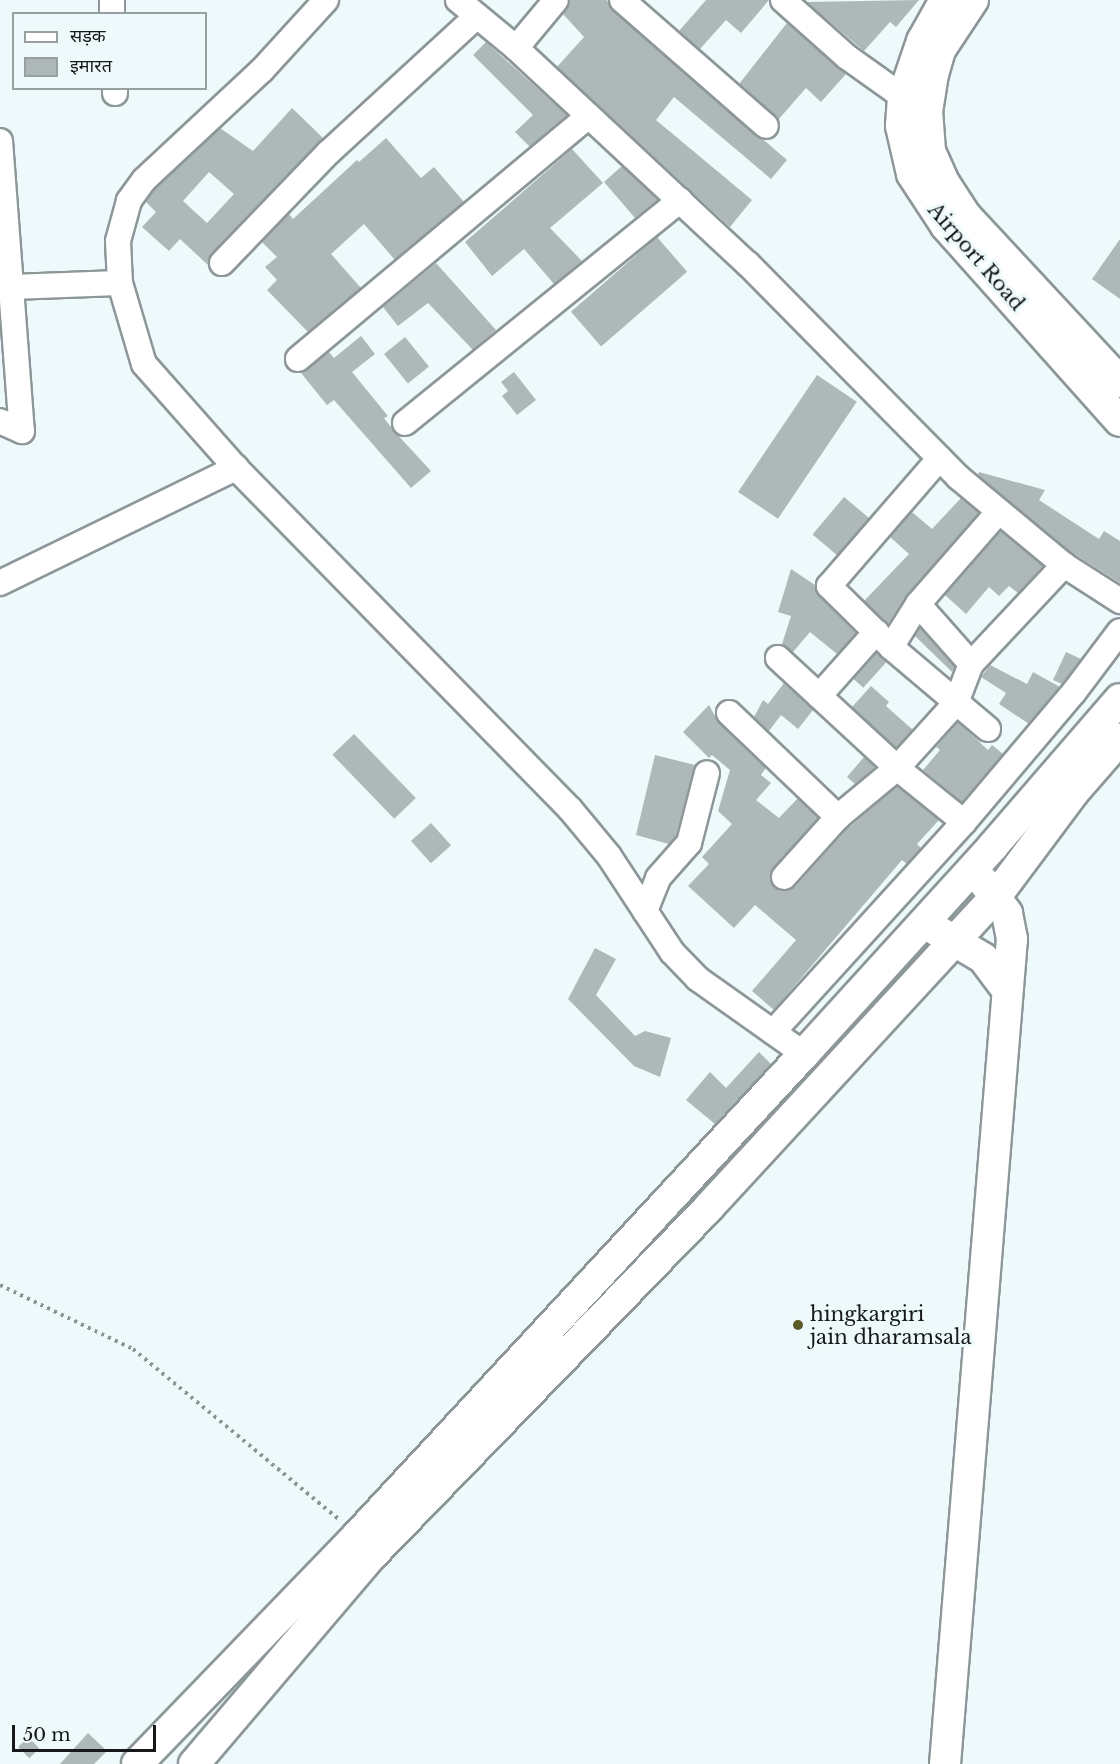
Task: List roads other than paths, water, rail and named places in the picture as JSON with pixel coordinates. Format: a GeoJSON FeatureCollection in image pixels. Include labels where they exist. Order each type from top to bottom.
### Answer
{"type":"FeatureCollection","features":[{"type":"Feature","properties":{"kind":"main road","name":"Airport Road"},"geometry":{"type":"LineString","coordinates":[[945,0],[922,40],[903,97],[904,149],[928,203],[1120,421]]}},
{"type":"Feature","properties":{"kind":"main road","name":"Airport Road"},"geometry":{"type":"LineString","coordinates":[[973,0],[940,50],[933,74],[927,110],[930,151],[945,184],[965,214],[1120,381]]}},
{"type":"Feature","properties":{"kind":"main road"},"geometry":{"type":"LineString","coordinates":[[137,1764],[358,1535],[804,1054],[924,923],[1120,699]]}},
{"type":"Feature","properties":{"kind":"main road"},"geometry":{"type":"LineString","coordinates":[[194,1764],[373,1554],[709,1207],[997,895],[1073,793],[1120,739]]}},
{"type":"Feature","properties":{"kind":"main road"},"geometry":{"type":"LineString","coordinates":[[945,1764],[1006,988],[1012,939],[1007,913],[997,895],[970,870]]}},
{"type":"Feature","properties":{"kind":"main road"},"geometry":{"type":"LineString","coordinates":[[924,923],[954,939],[994,969],[1006,988]]}},
{"type":"Feature","properties":{"kind":"street"},"geometry":{"type":"LineString","coordinates":[[326,0],[262,70],[144,180],[121,218],[120,283],[144,364],[236,468],[570,809],[609,856],[672,951],[698,979],[804,1054]]}},
{"type":"Feature","properties":{"kind":"street"},"geometry":{"type":"LineString","coordinates":[[458,0],[516,48],[680,200],[940,458],[1064,565],[1120,601]]}},
{"type":"Feature","properties":{"kind":"street"},"geometry":{"type":"LineString","coordinates":[[516,48],[556,0]]}},
{"type":"Feature","properties":{"kind":"street"},"geometry":{"type":"LineString","coordinates":[[622,0],[766,126]]}},
{"type":"Feature","properties":{"kind":"street"},"geometry":{"type":"LineString","coordinates":[[783,0],[847,57],[903,97]]}},
{"type":"Feature","properties":{"kind":"street"},"geometry":{"type":"LineString","coordinates":[[222,263],[328,153],[477,16]]}},
{"type":"Feature","properties":{"kind":"street"},"geometry":{"type":"LineString","coordinates":[[298,359],[589,116]]}},
{"type":"Feature","properties":{"kind":"street"},"geometry":{"type":"LineString","coordinates":[[0,141],[5,285],[22,431],[0,421]]}},
{"type":"Feature","properties":{"kind":"street"},"geometry":{"type":"LineString","coordinates":[[405,423],[680,200]]}},
{"type":"Feature","properties":{"kind":"street"},"geometry":{"type":"LineString","coordinates":[[5,285],[120,283]]}},
{"type":"Feature","properties":{"kind":"street"},"geometry":{"type":"LineString","coordinates":[[940,458],[829,586],[883,639],[988,729]]}},
{"type":"Feature","properties":{"kind":"street"},"geometry":{"type":"LineString","coordinates":[[0,583],[236,468]]}},
{"type":"Feature","properties":{"kind":"street"},"geometry":{"type":"LineString","coordinates":[[819,696],[883,639],[918,604],[999,511]]}},
{"type":"Feature","properties":{"kind":"street"},"geometry":{"type":"LineString","coordinates":[[784,877],[838,817],[897,768],[956,703],[971,664],[1064,565]]}},
{"type":"Feature","properties":{"kind":"street"},"geometry":{"type":"LineString","coordinates":[[918,604],[971,664]]}},
{"type":"Feature","properties":{"kind":"street"},"geometry":{"type":"LineString","coordinates":[[773,1032],[964,822],[1120,631]]}},
{"type":"Feature","properties":{"kind":"street"},"geometry":{"type":"LineString","coordinates":[[778,658],[897,768],[964,822]]}},
{"type":"Feature","properties":{"kind":"street"},"geometry":{"type":"LineString","coordinates":[[729,713],[838,817]]}},
{"type":"Feature","properties":{"kind":"street"},"geometry":{"type":"LineString","coordinates":[[645,911],[658,878],[689,843],[707,773]]}},
{"type":"Feature","properties":{"kind":"place","name":"hingkargiri jain dharamsala"},"geometry":{"type":"Point","coordinates":[798,1325]}}]}
